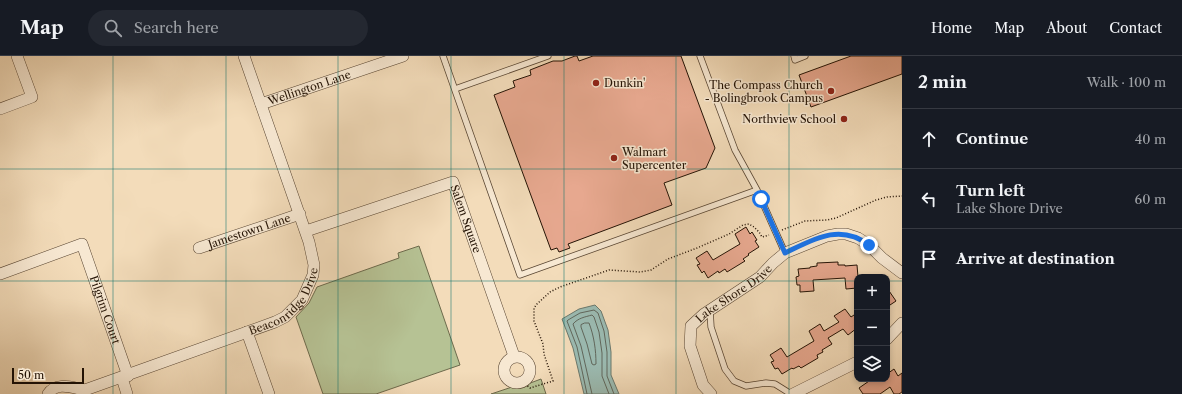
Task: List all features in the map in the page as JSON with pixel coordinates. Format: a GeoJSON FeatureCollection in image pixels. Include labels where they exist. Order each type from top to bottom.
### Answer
{"type":"FeatureCollection","features":[{"type":"Feature","properties":{"kind":"street"},"geometry":{"type":"LineString","coordinates":[[0,109],[32,97],[17,56]]}},
{"type":"Feature","properties":{"kind":"street","name":"Beaconridge Drive"},"geometry":{"type":"LineString","coordinates":[[48,394],[52,388],[60,386],[83,392],[247,332],[285,317],[302,300],[313,275],[314,264],[306,231],[244,56]]}},
{"type":"Feature","properties":{"kind":"street","name":"Wellington Lane"},"geometry":{"type":"LineString","coordinates":[[261,104],[403,56]]}},
{"type":"Feature","properties":{"kind":"street","name":"Salem Square"},"geometry":{"type":"LineString","coordinates":[[306,231],[453,182],[514,356]]}},
{"type":"Feature","properties":{"kind":"street","name":"Jamestown Lane"},"geometry":{"type":"LineString","coordinates":[[198,248],[300,214]]}},
{"type":"Feature","properties":{"kind":"street","name":"Lake Shore Drive"},"geometry":{"type":"LineString","coordinates":[[711,394],[703,385],[690,346],[690,326],[710,310],[760,277],[785,253],[827,236],[846,234],[864,241],[882,258],[902,273]]}},
{"type":"Feature","properties":{"kind":"street","name":"Pilgrim Court"},"geometry":{"type":"LineString","coordinates":[[0,274],[82,244],[125,377],[128,394]]}},
{"type":"Feature","properties":{"kind":"street"},"geometry":{"type":"LineString","coordinates":[[890,336],[902,324]]}},
{"type":"Feature","properties":{"kind":"street"},"geometry":{"type":"LineString","coordinates":[[247,332],[269,394]]}},
{"type":"Feature","properties":{"kind":"street"},"geometry":{"type":"LineString","coordinates":[[514,356],[524,358],[528,362],[530,374],[523,382],[510,382],[506,377],[504,365],[514,356]]}},
{"type":"Feature","properties":{"kind":"street"},"geometry":{"type":"LineString","coordinates":[[792,394],[854,363]]}},
{"type":"Feature","properties":{"kind":"lane"},"geometry":{"type":"LineString","coordinates":[[443,56],[520,275],[757,190]]}},
{"type":"Feature","properties":{"kind":"lane"},"geometry":{"type":"LineString","coordinates":[[455,90],[548,56]]}},
{"type":"Feature","properties":{"kind":"lane"},"geometry":{"type":"LineString","coordinates":[[700,56],[735,150],[757,190],[785,253]]}},
{"type":"Feature","properties":{"kind":"lane"},"geometry":{"type":"LineString","coordinates":[[794,56],[795,60],[805,56]]}},
{"type":"Feature","properties":{"kind":"lane"},"geometry":{"type":"LineString","coordinates":[[710,310],[711,327],[725,369],[734,381],[746,386],[766,383],[775,384],[792,394]]}},
{"type":"Feature","properties":{"kind":"path"},"geometry":{"type":"LineString","coordinates":[[523,382],[530,388],[553,381],[544,354],[543,344],[534,321],[534,308],[550,292],[560,287],[609,270],[640,272],[651,270],[668,259],[729,234],[743,225],[749,224],[754,227],[762,238],[805,221],[836,218],[881,198],[902,196]]}},
{"type":"Feature","properties":{"kind":"green space"},"geometry":{"type":"Polygon","coordinates":[[[419,246],[460,365],[376,394],[323,394],[296,317],[309,303],[317,287],[399,258],[398,253],[419,246]]]}},
{"type":"Feature","properties":{"kind":"green space"},"geometry":{"type":"Polygon","coordinates":[[[541,379],[546,394],[491,394],[512,387],[517,388],[541,379]]]}},
{"type":"Feature","properties":{"kind":"water"},"geometry":{"type":"Polygon","coordinates":[[[595,305],[601,311],[608,330],[611,352],[611,375],[619,394],[584,394],[573,348],[562,319],[579,309],[595,305]]]}},
{"type":"Feature","properties":{"kind":"building","name":"Walmart Supercenter"},"geometry":{"type":"Polygon","coordinates":[[[577,56],[579,61],[593,56],[681,56],[715,148],[706,168],[664,183],[672,205],[568,244],[570,248],[559,252],[557,248],[551,250],[494,95],[515,87],[513,81],[531,75],[530,70],[553,61],[562,61],[577,56]]]}},
{"type":"Feature","properties":{"kind":"building","name":"The Compass Church - Bolingbrook Campus"},"geometry":{"type":"Polygon","coordinates":[[[851,56],[902,56],[902,74],[811,107],[799,75],[851,56]]]}},
{"type":"Feature","properties":{"kind":"building"},"geometry":{"type":"Polygon","coordinates":[[[746,227],[750,234],[752,232],[759,247],[743,259],[745,261],[727,272],[725,269],[719,273],[718,271],[708,278],[704,271],[702,273],[697,265],[700,264],[696,258],[707,251],[713,260],[740,244],[735,234],[746,227]]]}},
{"type":"Feature","properties":{"kind":"building"},"geometry":{"type":"Polygon","coordinates":[[[838,262],[838,265],[857,265],[858,274],[854,274],[854,288],[846,289],[845,278],[813,280],[814,291],[800,292],[800,285],[797,285],[796,277],[799,276],[798,269],[817,266],[817,263],[838,262]]]}},
{"type":"Feature","properties":{"kind":"building"},"geometry":{"type":"Polygon","coordinates":[[[890,292],[896,301],[890,305],[890,292]]]}},
{"type":"Feature","properties":{"kind":"building"},"geometry":{"type":"Polygon","coordinates":[[[845,309],[851,317],[854,315],[854,330],[848,335],[843,329],[828,338],[832,344],[817,355],[818,358],[801,368],[799,366],[793,369],[792,368],[782,374],[778,368],[775,369],[771,362],[774,361],[770,355],[781,348],[787,357],[814,341],[809,331],[820,324],[824,331],[839,322],[834,316],[845,309]]]}},
{"type":"Feature","properties":{"kind":"building"},"geometry":{"type":"Polygon","coordinates":[[[894,369],[898,376],[902,373],[902,392],[899,394],[894,394],[890,387],[880,394],[863,394],[859,388],[868,382],[890,382],[890,372],[894,369]]]}},
{"type":"Feature","properties":{"kind":"place","name":"Dunkin'"},"geometry":{"type":"Point","coordinates":[596,83]}},
{"type":"Feature","properties":{"kind":"place","name":"The Compass Church - Bolingbrook Campus"},"geometry":{"type":"Point","coordinates":[831,91]}},
{"type":"Feature","properties":{"kind":"place","name":"Northview School"},"geometry":{"type":"Point","coordinates":[844,119]}},
{"type":"Feature","properties":{"kind":"place","name":"Walmart Supercenter"},"geometry":{"type":"Point","coordinates":[614,158]}},
{"type":"Feature","properties":{"kind":"route"},"geometry":{"type":"LineString","coordinates":[[761,199],[785,253],[827,236],[838,234],[853,236],[869,245]]}}]}
